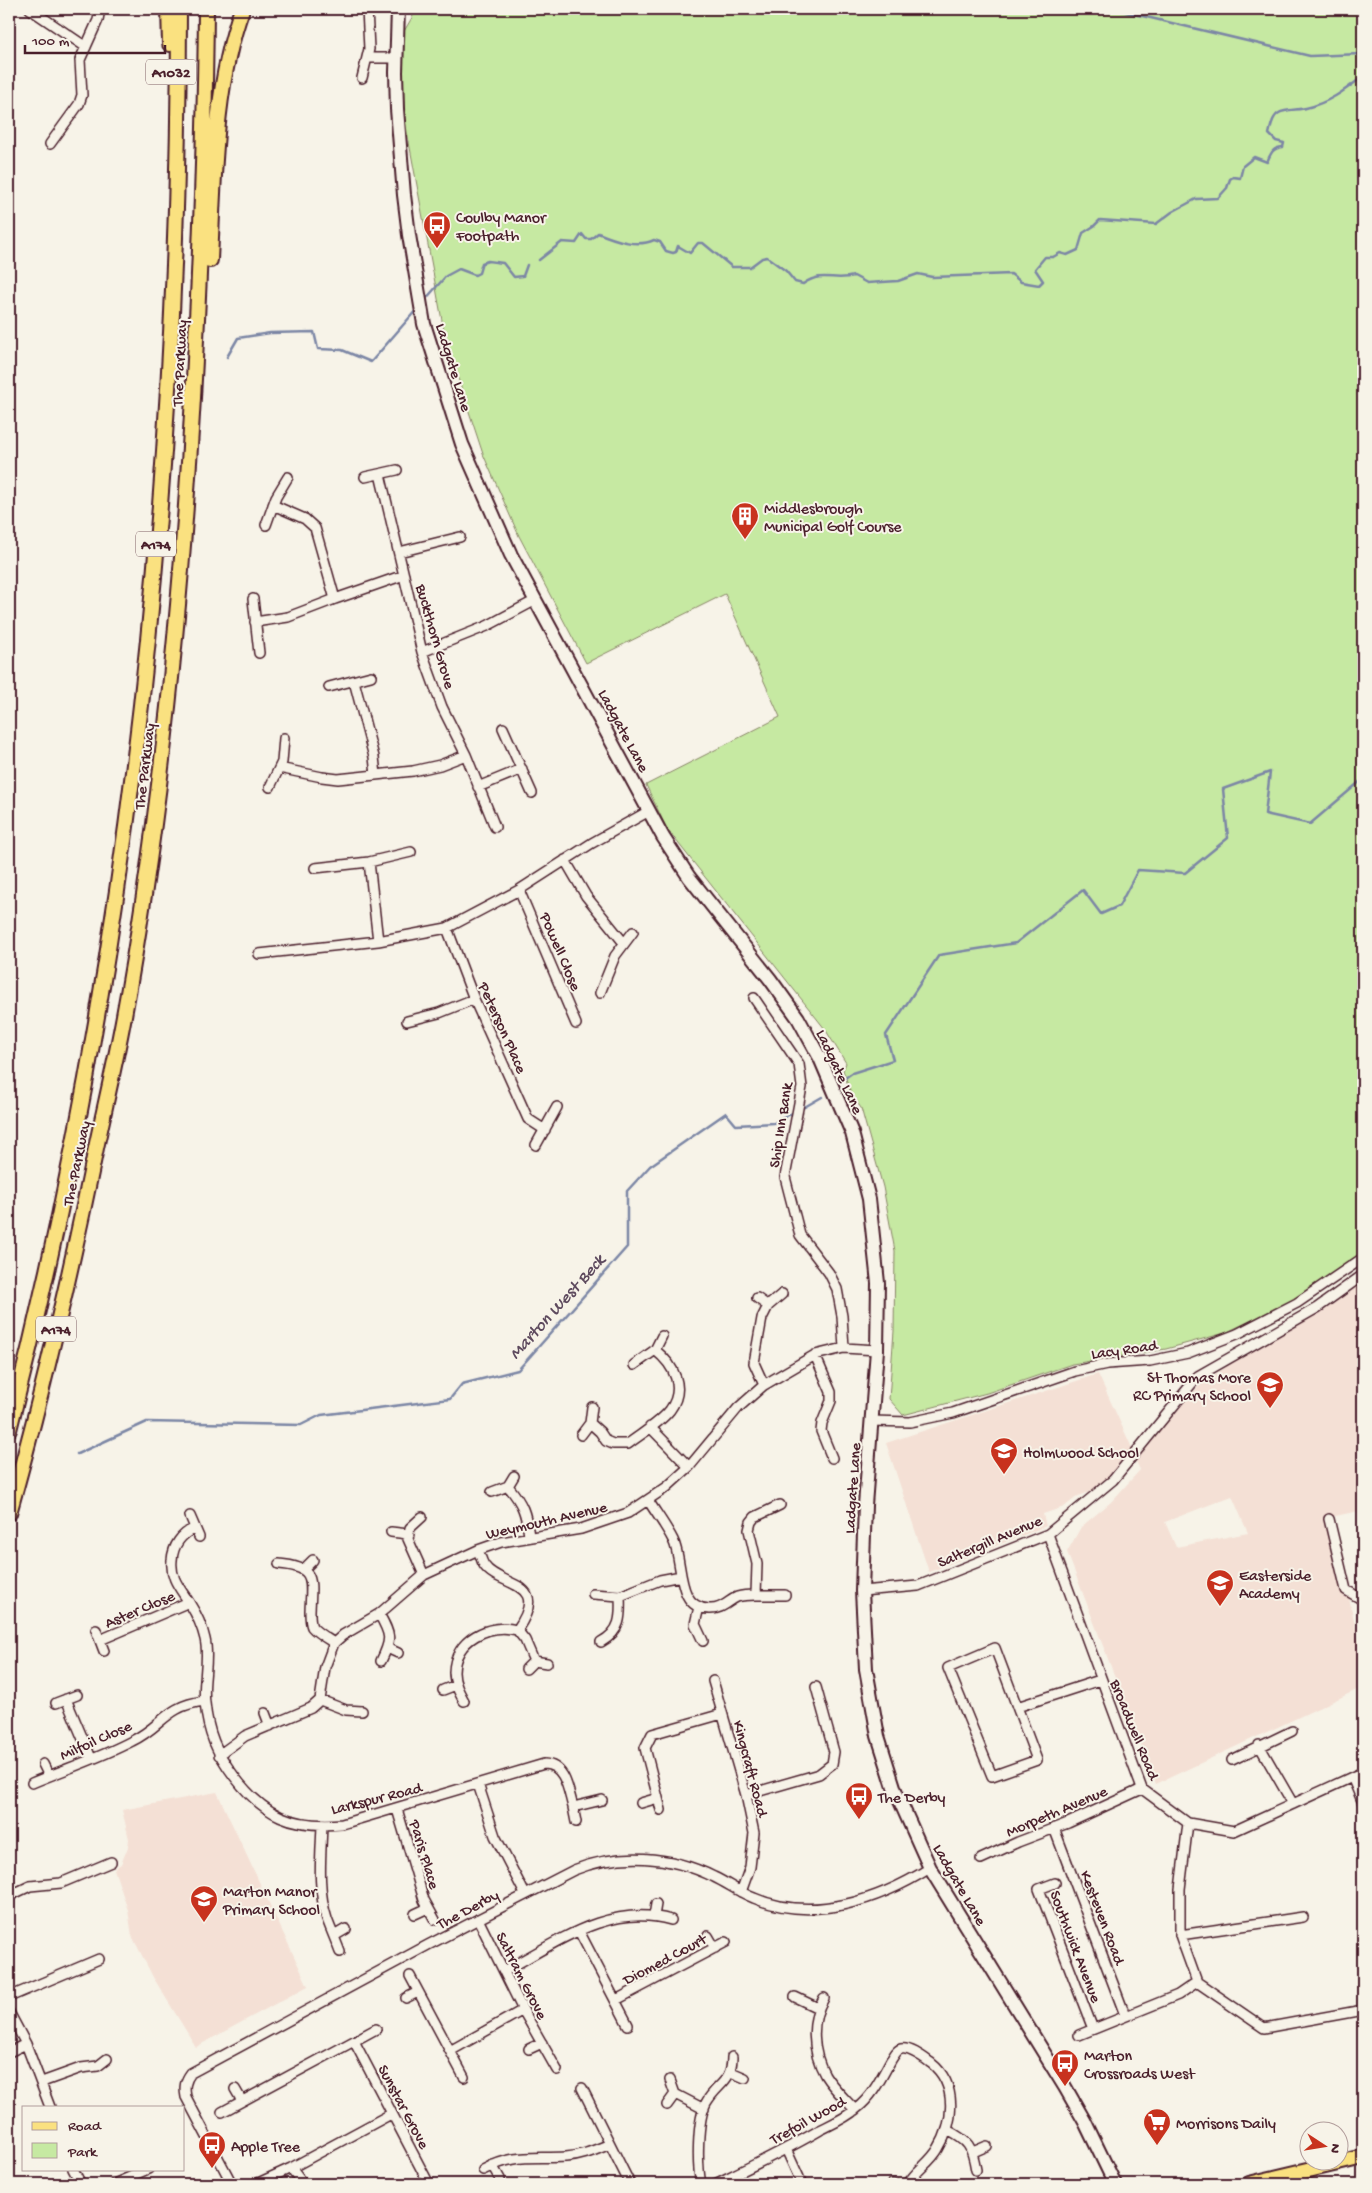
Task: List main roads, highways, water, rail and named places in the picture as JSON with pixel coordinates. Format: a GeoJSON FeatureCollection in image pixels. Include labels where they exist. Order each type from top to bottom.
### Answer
{"type":"FeatureCollection","features":[{"type":"Feature","properties":{"kind":"main road","name":"A1032"},"geometry":{"type":"LineString","coordinates":[[169,9],[170,54],[177,135]]}},
{"type":"Feature","properties":{"kind":"main road","name":"The Parkway"},"geometry":{"type":"LineString","coordinates":[[9,1430],[52,1251],[97,1013],[134,770],[146,666],[167,387],[177,135],[179,9]]}},
{"type":"Feature","properties":{"kind":"main road","name":"The Parkway"},"geometry":{"type":"LineString","coordinates":[[9,1513],[39,1399],[79,1231],[123,1021],[161,764],[187,504],[197,333],[206,9]]}},
{"type":"Feature","properties":{"kind":"main road","name":"A174"},"geometry":{"type":"LineString","coordinates":[[197,333],[210,273],[213,192],[221,98],[228,56],[242,9]]}},
{"type":"Feature","properties":{"kind":"main road","name":"Ladgate Lane"},"geometry":{"type":"LineString","coordinates":[[398,9],[397,100],[404,196],[424,324],[462,444],[498,527],[649,811],[688,877],[798,1018],[820,1058],[844,1110],[858,1154],[869,1199],[878,1283],[877,1350],[862,1592],[866,1670],[878,1736],[895,1790],[930,1868],[1073,2101],[1115,2184]]}},
{"type":"Feature","properties":{"kind":"main road"},"geometry":{"type":"LineString","coordinates":[[1249,2184],[1363,2157]]}},
{"type":"Feature","properties":{"kind":"waterway"},"geometry":{"type":"LineString","coordinates":[[1113,9],[1310,56],[1361,54]]}},
{"type":"Feature","properties":{"kind":"waterway"},"geometry":{"type":"LineString","coordinates":[[539,260],[562,242],[576,243],[582,234],[586,239],[591,239],[598,233],[633,243],[654,240],[660,242],[666,251],[673,253],[676,252],[678,246],[690,253],[698,243],[703,243],[732,267],[750,267],[762,258],[767,257],[786,271],[795,282],[803,284],[823,277],[840,278],[854,276],[867,283],[898,281],[918,274],[932,277],[1011,274],[1021,282],[1039,285],[1043,281],[1035,269],[1045,257],[1053,257],[1060,253],[1067,255],[1078,250],[1083,233],[1100,220],[1156,224],[1172,212],[1196,199],[1218,198],[1227,188],[1230,179],[1233,177],[1240,178],[1243,166],[1254,157],[1267,162],[1274,150],[1283,147],[1284,143],[1276,141],[1269,134],[1272,122],[1277,115],[1285,111],[1303,109],[1329,100],[1361,78],[1363,79]]}},
{"type":"Feature","properties":{"kind":"waterway"},"geometry":{"type":"LineString","coordinates":[[424,301],[446,276],[459,269],[475,275],[479,273],[482,263],[488,261],[503,263],[514,277],[523,276],[527,265]]}},
{"type":"Feature","properties":{"kind":"waterway"},"geometry":{"type":"LineString","coordinates":[[227,357],[238,338],[270,333],[314,332],[318,349],[342,350],[371,362],[417,309]]}},
{"type":"Feature","properties":{"kind":"waterway","name":"Marton West Beck"},"geometry":{"type":"LineString","coordinates":[[845,1078],[852,1073],[893,1060],[886,1035],[939,955],[1016,943],[1083,890],[1101,914],[1119,906],[1138,870],[1185,873],[1228,838],[1223,789],[1270,772],[1265,814],[1310,824],[1363,779]]}},
{"type":"Feature","properties":{"kind":"waterway","name":"Marton West Beck"},"geometry":{"type":"LineString","coordinates":[[801,1109],[822,1097]]}},
{"type":"Feature","properties":{"kind":"waterway","name":"Marton West Beck"},"geometry":{"type":"LineString","coordinates":[[77,1454],[147,1422],[301,1425],[321,1415],[450,1399],[462,1384],[518,1370],[627,1247],[627,1191],[650,1166],[726,1113],[736,1125],[774,1123],[794,1112]]}},
{"type":"Feature","properties":{"kind":"place","name":"Coulby Manor Footpath"},"geometry":{"type":"Point","coordinates":[437,249]}},
{"type":"Feature","properties":{"kind":"place","name":"Middlesbrough Municipal Golf Course"},"geometry":{"type":"Point","coordinates":[745,540]}},
{"type":"Feature","properties":{"kind":"place","name":"St Thomas More RC Primary School"},"geometry":{"type":"Point","coordinates":[1270,1409]}},
{"type":"Feature","properties":{"kind":"place","name":"Holmwood School"},"geometry":{"type":"Point","coordinates":[1004,1475]}},
{"type":"Feature","properties":{"kind":"place","name":"Easterside Academy"},"geometry":{"type":"Point","coordinates":[1220,1607]}},
{"type":"Feature","properties":{"kind":"place","name":"The Derby"},"geometry":{"type":"Point","coordinates":[859,1820]}},
{"type":"Feature","properties":{"kind":"place","name":"Marton Manor Primary School"},"geometry":{"type":"Point","coordinates":[204,1923]}},
{"type":"Feature","properties":{"kind":"place","name":"Marton Crossroads West"},"geometry":{"type":"Point","coordinates":[1065,2087]}},
{"type":"Feature","properties":{"kind":"place","name":"Morrisons Daily"},"geometry":{"type":"Point","coordinates":[1157,2146]}},
{"type":"Feature","properties":{"kind":"place","name":"Apple Tree"},"geometry":{"type":"Point","coordinates":[212,2169]}}]}
